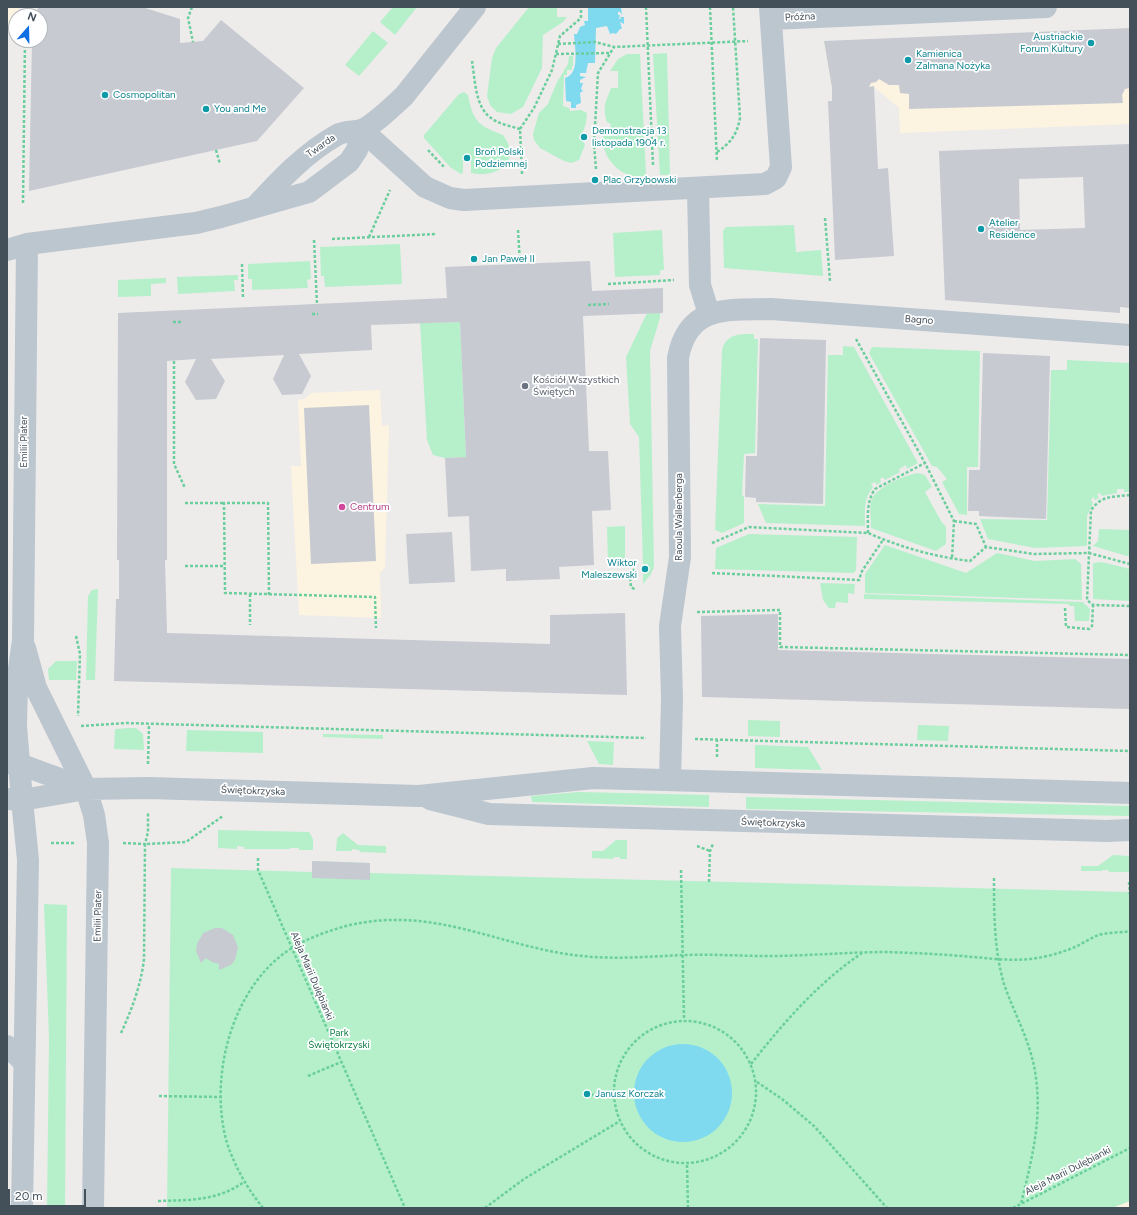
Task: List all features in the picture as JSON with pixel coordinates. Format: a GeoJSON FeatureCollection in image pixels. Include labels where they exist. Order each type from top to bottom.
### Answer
{"type":"FeatureCollection","features":[{"type":"Feature","properties":{"kind":"street"},"geometry":{"type":"LineString","coordinates":[[475,7],[404,96],[362,130],[425,187],[450,198],[479,200],[698,189],[765,184],[776,178],[781,167],[770,13]]}},
{"type":"Feature","properties":{"kind":"street","name":"Próżna"},"geometry":{"type":"LineString","coordinates":[[770,13],[1046,7]]}},
{"type":"Feature","properties":{"kind":"street","name":"Twarda"},"geometry":{"type":"LineString","coordinates":[[17,247],[196,223],[221,218],[309,192],[349,162],[357,150],[362,130],[339,134],[306,156],[294,166],[255,207]]}},
{"type":"Feature","properties":{"kind":"street"},"geometry":{"type":"LineString","coordinates":[[698,189],[700,285],[709,314]]}},
{"type":"Feature","properties":{"kind":"street"},"geometry":{"type":"LineString","coordinates":[[7,235],[17,247]]}},
{"type":"Feature","properties":{"kind":"street","name":"Emilii Plater"},"geometry":{"type":"LineString","coordinates":[[17,247],[22,640],[16,694],[16,726],[13,763],[15,800],[28,860],[22,1208]]}},
{"type":"Feature","properties":{"kind":"street","name":"Bagno"},"geometry":{"type":"LineString","coordinates":[[709,314],[735,310],[771,310],[1130,335]]}},
{"type":"Feature","properties":{"kind":"street","name":"Raoula Wallenberga"},"geometry":{"type":"LineString","coordinates":[[670,780],[672,699],[670,626],[680,557],[678,358],[681,345],[688,332],[695,323],[709,314]]}},
{"type":"Feature","properties":{"kind":"street","name":"Emilii Plater"},"geometry":{"type":"LineString","coordinates":[[22,640],[36,688],[86,789],[94,815],[98,843],[93,1208]]}},
{"type":"Feature","properties":{"kind":"street","name":"Świętokrzyska"},"geometry":{"type":"LineString","coordinates":[[13,763],[86,789]]}},
{"type":"Feature","properties":{"kind":"street","name":"Świętokrzyska"},"geometry":{"type":"LineString","coordinates":[[15,800],[86,789],[160,788],[419,796],[593,778],[1130,793]]}},
{"type":"Feature","properties":{"kind":"street","name":"Świętokrzyska"},"geometry":{"type":"LineString","coordinates":[[419,796],[489,814],[1107,831],[1130,830]]}},
{"type":"Feature","properties":{"kind":"street"},"geometry":{"type":"LineString","coordinates":[[7,1046],[24,1062]]}},
{"type":"Feature","properties":{"kind":"path"},"geometry":{"type":"LineString","coordinates":[[192,7],[188,18],[193,42]]}},
{"type":"Feature","properties":{"kind":"path"},"geometry":{"type":"LineString","coordinates":[[522,179],[520,129],[534,108],[552,70],[560,36],[581,18],[581,7]]}},
{"type":"Feature","properties":{"kind":"path"},"geometry":{"type":"LineString","coordinates":[[646,7],[653,170]]}},
{"type":"Feature","properties":{"kind":"path"},"geometry":{"type":"LineString","coordinates":[[710,7],[718,164]]}},
{"type":"Feature","properties":{"kind":"path"},"geometry":{"type":"LineString","coordinates":[[717,152],[726,146],[733,138],[738,129],[740,118],[732,7]]}},
{"type":"Feature","properties":{"kind":"path"},"geometry":{"type":"LineString","coordinates":[[558,44],[595,42],[614,47],[754,40]]}},
{"type":"Feature","properties":{"kind":"path"},"geometry":{"type":"LineString","coordinates":[[604,194],[596,174],[594,144],[598,73],[614,47]]}},
{"type":"Feature","properties":{"kind":"path"},"geometry":{"type":"LineString","coordinates":[[23,203],[25,48]]}},
{"type":"Feature","properties":{"kind":"path"},"geometry":{"type":"LineString","coordinates":[[556,54],[610,53]]}},
{"type":"Feature","properties":{"kind":"path"},"geometry":{"type":"LineString","coordinates":[[472,61],[476,90],[483,110],[491,119],[520,129]]}},
{"type":"Feature","properties":{"kind":"path"},"geometry":{"type":"LineString","coordinates":[[216,150],[220,164]]}},
{"type":"Feature","properties":{"kind":"path"},"geometry":{"type":"LineString","coordinates":[[428,150],[448,171]]}},
{"type":"Feature","properties":{"kind":"path"},"geometry":{"type":"LineString","coordinates":[[369,237],[390,190]]}},
{"type":"Feature","properties":{"kind":"path"},"geometry":{"type":"LineString","coordinates":[[825,218],[830,281]]}},
{"type":"Feature","properties":{"kind":"path"},"geometry":{"type":"LineString","coordinates":[[518,230],[520,264]]}},
{"type":"Feature","properties":{"kind":"path"},"geometry":{"type":"LineString","coordinates":[[332,239],[438,234]]}},
{"type":"Feature","properties":{"kind":"path"},"geometry":{"type":"LineString","coordinates":[[314,240],[317,304]]}},
{"type":"Feature","properties":{"kind":"path"},"geometry":{"type":"LineString","coordinates":[[242,264],[243,299]]}},
{"type":"Feature","properties":{"kind":"path"},"geometry":{"type":"LineString","coordinates":[[608,284],[674,280]]}},
{"type":"Feature","properties":{"kind":"path"},"geometry":{"type":"LineString","coordinates":[[588,304],[609,304]]}},
{"type":"Feature","properties":{"kind":"path"},"geometry":{"type":"LineString","coordinates":[[312,314],[318,314]]}},
{"type":"Feature","properties":{"kind":"path"},"geometry":{"type":"LineString","coordinates":[[173,322],[182,322]]}},
{"type":"Feature","properties":{"kind":"path"},"geometry":{"type":"LineString","coordinates":[[855,337],[925,463],[954,521],[952,559]]}},
{"type":"Feature","properties":{"kind":"path"},"geometry":{"type":"LineString","coordinates":[[174,361],[174,464],[185,488]]}},
{"type":"Feature","properties":{"kind":"path"},"geometry":{"type":"LineString","coordinates":[[868,533],[868,505],[870,496],[875,489],[925,463]]}},
{"type":"Feature","properties":{"kind":"path"},"geometry":{"type":"LineString","coordinates":[[1130,495],[1105,498],[1097,502],[1092,510],[1087,600],[1093,605],[1130,606]]}},
{"type":"Feature","properties":{"kind":"path"},"geometry":{"type":"LineString","coordinates":[[185,503],[268,503],[269,595]]}},
{"type":"Feature","properties":{"kind":"path"},"geometry":{"type":"LineString","coordinates":[[224,503],[225,593],[375,597],[376,628]]}},
{"type":"Feature","properties":{"kind":"path"},"geometry":{"type":"LineString","coordinates":[[954,521],[976,524],[986,547]]}},
{"type":"Feature","properties":{"kind":"path"},"geometry":{"type":"LineString","coordinates":[[712,543],[749,527],[868,533],[883,540],[934,556],[970,561],[986,547],[1034,554],[1089,553],[1130,564]]}},
{"type":"Feature","properties":{"kind":"path"},"geometry":{"type":"LineString","coordinates":[[712,573],[859,580],[862,571],[883,540]]}},
{"type":"Feature","properties":{"kind":"path"},"geometry":{"type":"LineString","coordinates":[[185,566],[225,566]]}},
{"type":"Feature","properties":{"kind":"path"},"geometry":{"type":"LineString","coordinates":[[634,569],[630,577],[630,587],[636,590]]}},
{"type":"Feature","properties":{"kind":"path"},"geometry":{"type":"LineString","coordinates":[[250,594],[250,625]]}},
{"type":"Feature","properties":{"kind":"path"},"geometry":{"type":"LineString","coordinates":[[1065,608],[1066,627],[1089,628],[1092,626],[1093,605]]}},
{"type":"Feature","properties":{"kind":"path"},"geometry":{"type":"LineString","coordinates":[[697,612],[780,610],[780,647],[1130,655]]}},
{"type":"Feature","properties":{"kind":"path"},"geometry":{"type":"LineString","coordinates":[[76,636],[80,654],[78,727],[148,724],[651,738]]}},
{"type":"Feature","properties":{"kind":"path"},"geometry":{"type":"LineString","coordinates":[[148,724],[148,754]]}},
{"type":"Feature","properties":{"kind":"path"},"geometry":{"type":"LineString","coordinates":[[688,739],[1130,751]]}},
{"type":"Feature","properties":{"kind":"path"},"geometry":{"type":"LineString","coordinates":[[716,762],[717,740]]}},
{"type":"Feature","properties":{"kind":"path"},"geometry":{"type":"LineString","coordinates":[[128,843],[180,844],[193,839],[253,792]]}},
{"type":"Feature","properties":{"kind":"path"},"geometry":{"type":"LineString","coordinates":[[119,1038],[137,994],[142,976],[144,959],[145,844],[148,832],[148,821]]}},
{"type":"Feature","properties":{"kind":"path"},"geometry":{"type":"LineString","coordinates":[[709,882],[710,851],[714,840]]}},
{"type":"Feature","properties":{"kind":"path"},"geometry":{"type":"LineString","coordinates":[[43,843],[67,843]]}},
{"type":"Feature","properties":{"kind":"path","name":"Aleja Marii Dulębianki"},"geometry":{"type":"LineString","coordinates":[[258,858],[258,870],[405,1208]]}},
{"type":"Feature","properties":{"kind":"path"},"geometry":{"type":"LineString","coordinates":[[681,870],[684,1020]]}},
{"type":"Feature","properties":{"kind":"path"},"geometry":{"type":"LineString","coordinates":[[994,878],[994,920],[1004,982],[1027,1040],[1036,1080],[1037,1128],[1032,1160],[1021,1204]]}},
{"type":"Feature","properties":{"kind":"path"},"geometry":{"type":"LineString","coordinates":[[1129,882],[1130,895]]}},
{"type":"Feature","properties":{"kind":"path"},"geometry":{"type":"LineString","coordinates":[[263,1208],[244,1182],[234,1162],[227,1141],[220,1097],[224,1059],[234,1022],[245,999],[258,981],[273,964],[292,948],[323,933],[345,926],[368,922],[415,920],[467,928],[535,948],[564,954],[617,957],[923,953],[1000,960],[1037,958],[1077,946],[1097,936],[1130,931]]}},
{"type":"Feature","properties":{"kind":"path"},"geometry":{"type":"LineString","coordinates":[[750,1064],[782,1024],[810,995],[840,968],[863,953]]}},
{"type":"Feature","properties":{"kind":"path"},"geometry":{"type":"LineString","coordinates":[[684,1020],[696,1021],[726,1032],[747,1054],[750,1064],[757,1082],[755,1112],[741,1138],[718,1157],[687,1164],[661,1160],[636,1144],[620,1121],[614,1098],[618,1068],[631,1044],[646,1032],[661,1024],[684,1020]]}},
{"type":"Feature","properties":{"kind":"path"},"geometry":{"type":"LineString","coordinates":[[308,1076],[341,1062]]}},
{"type":"Feature","properties":{"kind":"path"},"geometry":{"type":"LineString","coordinates":[[757,1082],[782,1099],[814,1126],[887,1208]]}},
{"type":"Feature","properties":{"kind":"path"},"geometry":{"type":"LineString","coordinates":[[587,1094],[614,1098]]}},
{"type":"Feature","properties":{"kind":"path"},"geometry":{"type":"LineString","coordinates":[[159,1096],[220,1097]]}},
{"type":"Feature","properties":{"kind":"path"},"geometry":{"type":"LineString","coordinates":[[485,1208],[524,1179],[620,1121]]}},
{"type":"Feature","properties":{"kind":"path","name":"Aleja Marii Dulębianki"},"geometry":{"type":"LineString","coordinates":[[1013,1208],[1130,1148]]}},
{"type":"Feature","properties":{"kind":"path"},"geometry":{"type":"LineString","coordinates":[[687,1164],[688,1208]]}},
{"type":"Feature","properties":{"kind":"path"},"geometry":{"type":"LineString","coordinates":[[158,1201],[197,1200],[211,1198],[244,1182]]}},
{"type":"Feature","properties":{"kind":"shaded area"},"geometry":{"type":"Polygon","coordinates":[[[7,7],[20,7],[8,8],[7,32],[7,7]]]}},
{"type":"Feature","properties":{"kind":"shaded area"},"geometry":{"type":"Polygon","coordinates":[[[1130,28],[1130,124],[900,133],[899,108],[874,87],[832,88],[824,42],[1130,28]]]}},
{"type":"Feature","properties":{"kind":"shaded area"},"geometry":{"type":"Polygon","coordinates":[[[380,390],[382,426],[389,425],[385,567],[380,573],[381,618],[299,615],[291,466],[301,466],[298,400],[305,399],[311,393],[380,390]]]}},
{"type":"Feature","properties":{"kind":"shaded area"},"geometry":{"type":"Polygon","coordinates":[[[1130,1201],[1130,1208],[1112,1208],[1116,1206],[1130,1201]]]}},
{"type":"Feature","properties":{"kind":"green space"},"geometry":{"type":"Polygon","coordinates":[[[393,7],[417,7],[395,35],[380,22],[393,7]]]}},
{"type":"Feature","properties":{"kind":"green space"},"geometry":{"type":"Polygon","coordinates":[[[529,7],[557,7],[557,17],[567,17],[563,22],[543,35],[542,68],[523,107],[511,114],[497,112],[490,105],[487,96],[492,58],[496,48],[529,7]]]}},
{"type":"Feature","properties":{"kind":"green space"},"geometry":{"type":"Polygon","coordinates":[[[373,31],[388,43],[359,76],[345,65],[373,31]]]}},
{"type":"Feature","properties":{"kind":"green space"},"geometry":{"type":"Polygon","coordinates":[[[667,53],[670,175],[660,175],[653,54],[667,53]]]}},
{"type":"Feature","properties":{"kind":"green space"},"geometry":{"type":"Polygon","coordinates":[[[627,54],[640,54],[646,174],[645,176],[636,177],[619,170],[612,163],[607,156],[603,138],[605,129],[609,130],[611,124],[607,122],[605,104],[611,88],[618,88],[618,71],[610,71],[618,59],[627,54]]]}},
{"type":"Feature","properties":{"kind":"green space"},"geometry":{"type":"Polygon","coordinates":[[[569,56],[573,56],[573,66],[572,70],[567,70],[567,75],[564,75],[563,106],[569,108],[570,111],[581,110],[587,113],[586,123],[581,137],[585,145],[579,160],[571,163],[564,161],[540,148],[534,140],[533,134],[539,113],[548,104],[557,82],[568,64],[569,56]]]}},
{"type":"Feature","properties":{"kind":"green space"},"geometry":{"type":"Polygon","coordinates":[[[464,92],[468,95],[472,111],[478,122],[488,129],[503,135],[508,144],[510,153],[509,160],[498,170],[481,174],[471,173],[471,156],[463,156],[463,173],[461,174],[451,168],[424,138],[424,135],[459,94],[464,92]]]}},
{"type":"Feature","properties":{"kind":"green space"},"geometry":{"type":"Polygon","coordinates":[[[794,225],[796,252],[821,250],[823,276],[724,268],[723,231],[726,227],[794,225]]]}},
{"type":"Feature","properties":{"kind":"green space"},"geometry":{"type":"Polygon","coordinates":[[[662,230],[664,270],[660,270],[660,275],[615,277],[613,233],[662,230]]]}},
{"type":"Feature","properties":{"kind":"green space"},"geometry":{"type":"Polygon","coordinates":[[[400,244],[402,284],[325,287],[324,276],[321,276],[320,247],[400,244]]]}},
{"type":"Feature","properties":{"kind":"green space"},"geometry":{"type":"Polygon","coordinates":[[[310,261],[311,279],[307,280],[308,288],[252,290],[252,279],[248,279],[248,264],[310,261]]]}},
{"type":"Feature","properties":{"kind":"green space"},"geometry":{"type":"Polygon","coordinates":[[[238,275],[238,280],[234,280],[235,291],[178,294],[177,277],[238,275]]]}},
{"type":"Feature","properties":{"kind":"green space"},"geometry":{"type":"Polygon","coordinates":[[[166,278],[166,283],[151,284],[151,296],[118,297],[118,280],[166,278]]]}},
{"type":"Feature","properties":{"kind":"green space"},"geometry":{"type":"Polygon","coordinates":[[[647,313],[660,313],[660,318],[650,351],[654,567],[651,574],[643,584],[643,573],[648,573],[648,564],[643,564],[639,437],[630,424],[626,357],[647,313]]]}},
{"type":"Feature","properties":{"kind":"green space"},"geometry":{"type":"Polygon","coordinates":[[[460,322],[466,457],[445,458],[433,455],[427,440],[420,323],[460,322]]]}},
{"type":"Feature","properties":{"kind":"green space"},"geometry":{"type":"Polygon","coordinates":[[[754,334],[754,339],[758,339],[755,453],[744,454],[742,495],[744,497],[744,523],[722,533],[715,530],[722,350],[727,341],[734,336],[754,334]]]}},
{"type":"Feature","properties":{"kind":"green space"},"geometry":{"type":"Polygon","coordinates":[[[843,346],[854,347],[918,463],[907,469],[906,465],[899,469],[900,472],[885,480],[883,477],[880,479],[881,482],[877,485],[875,482],[871,484],[873,487],[865,506],[865,526],[766,523],[758,504],[825,506],[828,355],[843,355],[843,346]]]}},
{"type":"Feature","properties":{"kind":"green space"},"geometry":{"type":"Polygon","coordinates":[[[872,347],[980,351],[978,467],[967,467],[967,515],[959,514],[942,482],[947,479],[937,467],[932,466],[869,353],[872,347]]]}},
{"type":"Feature","properties":{"kind":"green space"},"geometry":{"type":"Polygon","coordinates":[[[1067,360],[1130,363],[1130,492],[1124,492],[1124,489],[1117,489],[1117,493],[1102,496],[1100,493],[1097,494],[1099,498],[1095,500],[1093,497],[1091,500],[1093,503],[1087,516],[1087,546],[1035,548],[988,539],[980,519],[1047,520],[1051,370],[1067,370],[1067,360]]]}},
{"type":"Feature","properties":{"kind":"green space"},"geometry":{"type":"Polygon","coordinates":[[[918,473],[925,475],[932,487],[925,492],[941,521],[946,527],[946,544],[936,551],[871,528],[870,514],[872,499],[879,490],[892,482],[918,473]]]}},
{"type":"Feature","properties":{"kind":"green space"},"geometry":{"type":"Polygon","coordinates":[[[625,526],[625,559],[608,563],[607,527],[625,526]]]}},
{"type":"Feature","properties":{"kind":"green space"},"geometry":{"type":"Polygon","coordinates":[[[1099,529],[1130,530],[1130,557],[1093,546],[1098,541],[1099,529]]]}},
{"type":"Feature","properties":{"kind":"green space"},"geometry":{"type":"Polygon","coordinates":[[[749,534],[857,537],[856,570],[854,573],[715,569],[716,548],[749,534]]]}},
{"type":"Feature","properties":{"kind":"green space"},"geometry":{"type":"Polygon","coordinates":[[[885,545],[966,573],[997,553],[1035,561],[1075,559],[1081,564],[1082,600],[865,593],[865,574],[885,545]]]}},
{"type":"Feature","properties":{"kind":"green space"},"geometry":{"type":"Polygon","coordinates":[[[1102,562],[1130,569],[1130,601],[1093,599],[1093,563],[1102,562]]]}},
{"type":"Feature","properties":{"kind":"green space"},"geometry":{"type":"Polygon","coordinates":[[[820,583],[855,584],[854,594],[848,593],[848,603],[836,602],[835,608],[829,608],[823,600],[820,583]]]}},
{"type":"Feature","properties":{"kind":"green space"},"geometry":{"type":"Polygon","coordinates":[[[98,589],[95,680],[86,680],[88,596],[92,590],[98,589]]]}},
{"type":"Feature","properties":{"kind":"green space"},"geometry":{"type":"Polygon","coordinates":[[[864,594],[1083,602],[1090,609],[1089,621],[1075,621],[1074,606],[1069,606],[1069,604],[864,599],[864,594]]]}},
{"type":"Feature","properties":{"kind":"green space"},"geometry":{"type":"Polygon","coordinates":[[[56,661],[77,661],[76,680],[49,680],[48,669],[56,661]]]}},
{"type":"Feature","properties":{"kind":"green space"},"geometry":{"type":"Polygon","coordinates":[[[748,720],[780,721],[780,737],[748,736],[748,720]]]}},
{"type":"Feature","properties":{"kind":"green space"},"geometry":{"type":"Polygon","coordinates":[[[918,725],[949,726],[948,741],[917,740],[918,725]]]}},
{"type":"Feature","properties":{"kind":"green space"},"geometry":{"type":"Polygon","coordinates":[[[136,728],[143,734],[144,750],[114,749],[115,729],[136,728]]]}},
{"type":"Feature","properties":{"kind":"green space"},"geometry":{"type":"Polygon","coordinates":[[[187,730],[263,732],[263,753],[186,751],[187,730]]]}},
{"type":"Feature","properties":{"kind":"green space"},"geometry":{"type":"Polygon","coordinates":[[[323,734],[383,735],[383,739],[323,737],[323,734]]]}},
{"type":"Feature","properties":{"kind":"green space"},"geometry":{"type":"Polygon","coordinates":[[[587,741],[614,742],[613,765],[599,764],[587,741]]]}},
{"type":"Feature","properties":{"kind":"green space"},"geometry":{"type":"Polygon","coordinates":[[[755,745],[808,747],[822,770],[755,768],[755,745]]]}},
{"type":"Feature","properties":{"kind":"green space"},"geometry":{"type":"Polygon","coordinates":[[[579,792],[709,795],[709,807],[532,802],[531,796],[579,792]]]}},
{"type":"Feature","properties":{"kind":"green space"},"geometry":{"type":"Polygon","coordinates":[[[746,797],[1130,806],[1130,816],[746,809],[746,797]]]}},
{"type":"Feature","properties":{"kind":"green space"},"geometry":{"type":"Polygon","coordinates":[[[218,830],[309,832],[313,839],[313,850],[299,850],[299,848],[244,849],[244,847],[237,846],[237,849],[218,848],[218,830]]]}},
{"type":"Feature","properties":{"kind":"green space"},"geometry":{"type":"Polygon","coordinates":[[[343,833],[358,845],[386,846],[386,853],[360,852],[359,850],[352,849],[352,851],[336,851],[337,838],[343,833]]]}},
{"type":"Feature","properties":{"kind":"green space"},"geometry":{"type":"Polygon","coordinates":[[[616,840],[627,840],[627,859],[620,859],[620,857],[614,857],[613,859],[592,858],[592,851],[603,851],[616,840]]]}},
{"type":"Feature","properties":{"kind":"green space"},"geometry":{"type":"Polygon","coordinates":[[[1113,855],[1130,856],[1130,872],[1109,872],[1108,870],[1081,871],[1081,866],[1098,866],[1113,855]]]}},
{"type":"Feature","properties":{"kind":"green space","name":"Park Świętokrzyski"},"geometry":{"type":"Polygon","coordinates":[[[312,861],[370,863],[370,873],[1130,892],[1130,1201],[1112,1208],[167,1208],[171,868],[312,872],[312,861]]]}},
{"type":"Feature","properties":{"kind":"green space"},"geometry":{"type":"Polygon","coordinates":[[[44,904],[67,905],[65,1208],[47,1208],[49,1038],[44,904]]]}},
{"type":"Feature","properties":{"kind":"water"},"geometry":{"type":"Polygon","coordinates":[[[588,7],[621,7],[622,15],[618,12],[618,15],[620,15],[619,19],[621,19],[620,17],[624,17],[624,24],[620,22],[622,29],[620,29],[616,34],[610,34],[607,26],[596,28],[595,63],[588,63],[586,73],[580,73],[580,76],[586,77],[580,80],[580,83],[583,83],[581,89],[583,91],[580,93],[581,103],[576,105],[576,108],[571,108],[571,102],[566,101],[565,78],[570,76],[575,67],[576,54],[574,34],[577,34],[580,27],[585,25],[584,21],[588,21],[588,7]]]}},
{"type":"Feature","properties":{"kind":"water"},"geometry":{"type":"Polygon","coordinates":[[[683,1044],[702,1048],[718,1058],[728,1074],[732,1093],[728,1112],[718,1128],[702,1138],[683,1142],[664,1138],[648,1128],[638,1112],[634,1093],[638,1074],[648,1058],[664,1048],[683,1044]]]}},
{"type":"Feature","properties":{"kind":"building","name":"Cosmopolitan"},"geometry":{"type":"Polygon","coordinates":[[[142,7],[180,19],[180,43],[203,41],[221,20],[304,88],[257,141],[29,191],[32,48],[48,48],[48,8],[38,8],[142,7]]]}},
{"type":"Feature","properties":{"kind":"building"},"geometry":{"type":"Polygon","coordinates":[[[1130,28],[1130,88],[1125,89],[1122,95],[1123,103],[909,109],[909,94],[900,93],[899,85],[889,85],[879,79],[876,82],[871,83],[869,87],[874,86],[878,169],[888,168],[894,256],[835,260],[828,101],[832,101],[832,88],[824,41],[1130,28]]]}},
{"type":"Feature","properties":{"kind":"building","name":"Atelier Residence"},"geometry":{"type":"Polygon","coordinates":[[[1130,144],[1130,308],[1120,307],[1120,313],[945,300],[939,151],[1130,144]],[[1083,177],[1019,179],[1020,230],[1085,228],[1083,177]]]}},
{"type":"Feature","properties":{"kind":"building"},"geometry":{"type":"Polygon","coordinates":[[[590,261],[592,291],[663,288],[663,313],[583,316],[589,451],[608,451],[611,510],[592,511],[594,565],[559,567],[560,579],[506,581],[506,569],[471,571],[469,516],[448,517],[445,458],[466,457],[460,322],[371,325],[372,350],[299,354],[311,376],[302,394],[282,395],[273,379],[284,355],[211,359],[225,381],[216,399],[196,400],[185,382],[196,359],[167,361],[167,560],[165,560],[167,633],[550,644],[550,615],[625,613],[627,695],[114,681],[116,599],[119,599],[119,560],[117,560],[118,313],[447,298],[445,267],[590,261]]]}},
{"type":"Feature","properties":{"kind":"building"},"geometry":{"type":"Polygon","coordinates":[[[760,338],[826,340],[823,504],[756,502],[756,498],[745,497],[746,456],[757,456],[760,338]]]}},
{"type":"Feature","properties":{"kind":"building"},"geometry":{"type":"Polygon","coordinates":[[[983,353],[1050,356],[1046,519],[979,516],[979,511],[968,511],[969,470],[980,470],[983,353]]]}},
{"type":"Feature","properties":{"kind":"building"},"geometry":{"type":"Polygon","coordinates":[[[369,405],[376,561],[311,564],[304,408],[369,405]]]}},
{"type":"Feature","properties":{"kind":"building"},"geometry":{"type":"Polygon","coordinates":[[[452,532],[455,582],[409,584],[406,534],[452,532]]]}},
{"type":"Feature","properties":{"kind":"building"},"geometry":{"type":"Polygon","coordinates":[[[778,614],[778,650],[1130,659],[1130,709],[702,697],[701,616],[778,614]]]}},
{"type":"Feature","properties":{"kind":"building"},"geometry":{"type":"Polygon","coordinates":[[[312,861],[370,863],[370,880],[312,878],[312,861]]]}},
{"type":"Feature","properties":{"kind":"building"},"geometry":{"type":"Polygon","coordinates":[[[215,928],[222,928],[233,935],[238,947],[235,960],[231,965],[219,970],[219,964],[206,958],[201,963],[196,951],[197,944],[203,933],[215,928]]]}},
{"type":"Feature","properties":{"kind":"place","name":"Austriackie Forum Kultury"},"geometry":{"type":"Point","coordinates":[1091,43]}},
{"type":"Feature","properties":{"kind":"place","name":"Kamienica Zalmana Nożyka"},"geometry":{"type":"Point","coordinates":[908,60]}},
{"type":"Feature","properties":{"kind":"place","name":"Cosmopolitan"},"geometry":{"type":"Point","coordinates":[105,95]}},
{"type":"Feature","properties":{"kind":"place","name":"You and Me"},"geometry":{"type":"Point","coordinates":[206,109]}},
{"type":"Feature","properties":{"kind":"place","name":"Demonstracja 13 listopada 1904 r."},"geometry":{"type":"Point","coordinates":[584,137]}},
{"type":"Feature","properties":{"kind":"place","name":"Broń Polski Podziemnej"},"geometry":{"type":"Point","coordinates":[467,158]}},
{"type":"Feature","properties":{"kind":"place","name":"Plac Grzybowski"},"geometry":{"type":"Point","coordinates":[595,180]}},
{"type":"Feature","properties":{"kind":"place","name":"Atelier Residence"},"geometry":{"type":"Point","coordinates":[981,229]}},
{"type":"Feature","properties":{"kind":"place","name":"Jan Paweł II"},"geometry":{"type":"Point","coordinates":[474,259]}},
{"type":"Feature","properties":{"kind":"place","name":"Kościół Wszystkich Świętych"},"geometry":{"type":"Point","coordinates":[525,386]}},
{"type":"Feature","properties":{"kind":"place","name":"Centrum"},"geometry":{"type":"Point","coordinates":[342,507]}},
{"type":"Feature","properties":{"kind":"place","name":"Wiktor Maleszewski"},"geometry":{"type":"Point","coordinates":[645,569]}},
{"type":"Feature","properties":{"kind":"place","name":"Janusz Korczak"},"geometry":{"type":"Point","coordinates":[587,1094]}}]}
